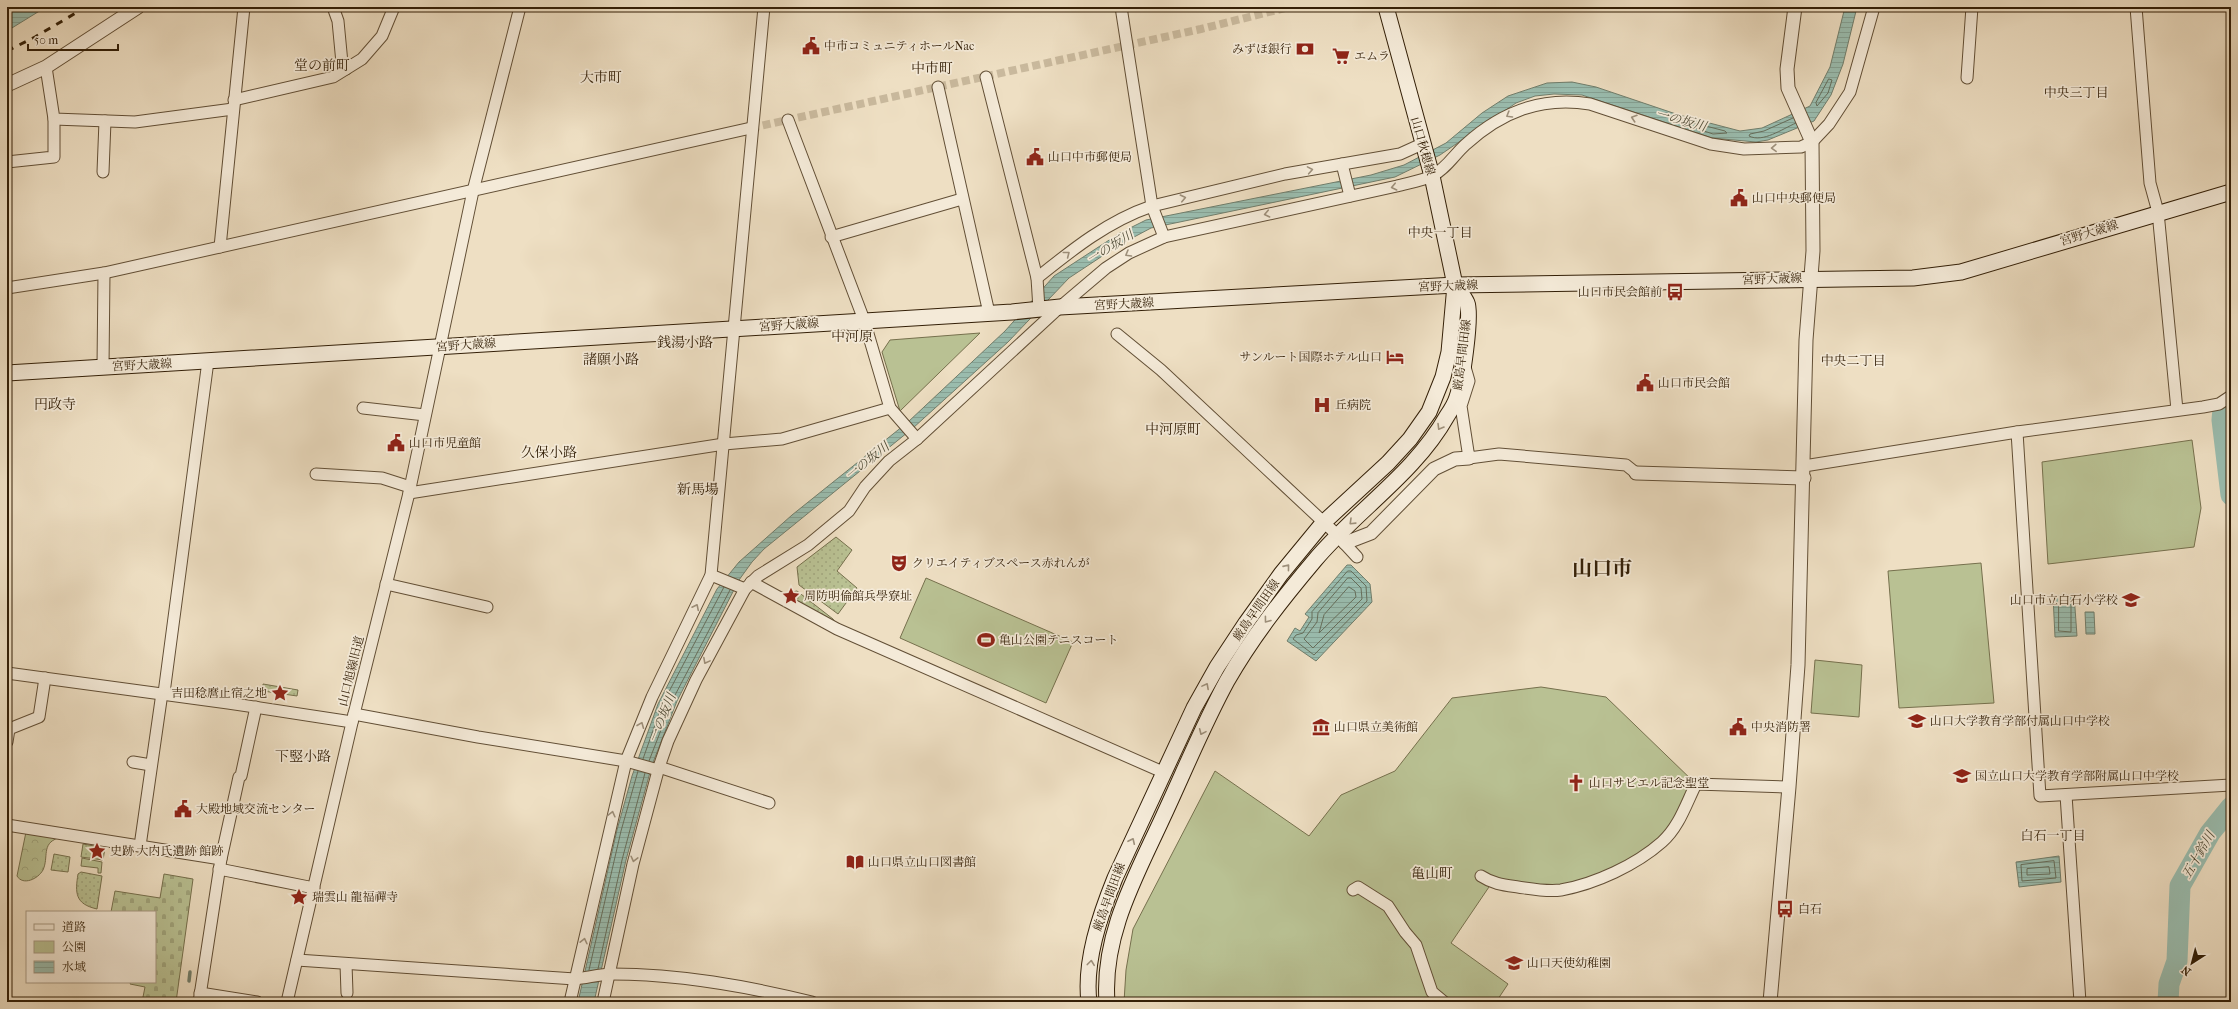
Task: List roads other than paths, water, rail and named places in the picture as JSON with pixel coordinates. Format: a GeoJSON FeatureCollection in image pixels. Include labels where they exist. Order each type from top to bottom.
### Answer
{"type":"FeatureCollection","features":[{"type":"Feature","properties":{"kind":"main road","name":"山口秋穂線"},"geometry":{"type":"LineString","coordinates":[[1386,7],[1422,144],[1432,176],[1456,285]]}},
{"type":"Feature","properties":{"kind":"main road","name":"宮野大歳線"},"geometry":{"type":"LineString","coordinates":[[7,373],[733,329],[1019,311],[1060,307],[1456,285],[1616,284],[1811,278],[1913,278],[1961,272],[2158,212],[2231,192]]}},
{"type":"Feature","properties":{"kind":"main road","name":"厳島早間田線"},"geometry":{"type":"LineString","coordinates":[[1107,1002],[1107,971],[1112,937],[1126,898],[1208,718],[1253,639],[1279,605],[1434,438],[1456,398],[1463,363],[1468,304],[1456,285]]}},
{"type":"Feature","properties":{"kind":"main road","name":"厳島早間田線"},"geometry":{"type":"LineString","coordinates":[[1089,1002],[1090,967],[1095,937],[1103,906],[1194,708],[1217,667],[1281,574],[1323,523],[1388,463],[1410,439],[1428,412],[1443,378],[1449,352],[1456,285]]}},
{"type":"Feature","properties":{"kind":"street"},"geometry":{"type":"LineString","coordinates":[[7,85],[46,68],[138,7]]}},
{"type":"Feature","properties":{"kind":"street"},"geometry":{"type":"LineString","coordinates":[[220,247],[244,7]]}},
{"type":"Feature","properties":{"kind":"street"},"geometry":{"type":"LineString","coordinates":[[333,7],[338,21],[342,63],[346,69]]}},
{"type":"Feature","properties":{"kind":"street"},"geometry":{"type":"LineString","coordinates":[[54,119],[135,122],[233,105],[333,77],[362,59],[382,36],[394,7]]}},
{"type":"Feature","properties":{"kind":"street","name":"山口旭線旧道"},"geometry":{"type":"LineString","coordinates":[[287,1002],[353,718],[409,490],[441,347],[473,191],[520,7]]}},
{"type":"Feature","properties":{"kind":"street"},"geometry":{"type":"LineString","coordinates":[[570,1002],[578,979],[628,762],[652,697],[713,576],[751,128],[764,7]]}},
{"type":"Feature","properties":{"kind":"street"},"geometry":{"type":"LineString","coordinates":[[1121,7],[1153,208],[1164,237]]}},
{"type":"Feature","properties":{"kind":"street"},"geometry":{"type":"LineString","coordinates":[[1770,1002],[1798,665],[1804,472],[1806,340],[1813,251],[1810,138],[1788,88],[1787,69],[1794,7]]}},
{"type":"Feature","properties":{"kind":"street"},"geometry":{"type":"LineString","coordinates":[[603,1002],[607,974],[657,769],[696,680],[745,586],[808,545],[831,527],[849,510],[865,487],[889,461],[1060,307],[1106,268],[1129,253],[1164,237],[1349,193],[1397,186],[1432,176],[1446,166],[1465,145],[1487,128],[1516,110],[1546,102],[1570,101],[1590,104],[1711,144],[1744,149],[1802,147],[1810,138],[1829,124],[1850,92],[1874,7]]}},
{"type":"Feature","properties":{"kind":"street"},"geometry":{"type":"LineString","coordinates":[[1968,78],[1972,7]]}},
{"type":"Feature","properties":{"kind":"street"},"geometry":{"type":"LineString","coordinates":[[2136,7],[2150,183],[2158,212],[2177,410]]}},
{"type":"Feature","properties":{"kind":"street"},"geometry":{"type":"LineString","coordinates":[[7,162],[54,157],[54,119],[46,68]]}},
{"type":"Feature","properties":{"kind":"street"},"geometry":{"type":"LineString","coordinates":[[986,77],[1037,278],[1039,309]]}},
{"type":"Feature","properties":{"kind":"street"},"geometry":{"type":"LineString","coordinates":[[938,87],[962,199],[989,312]]}},
{"type":"Feature","properties":{"kind":"street"},"geometry":{"type":"LineString","coordinates":[[788,120],[864,320],[890,408],[915,437]]}},
{"type":"Feature","properties":{"kind":"street"},"geometry":{"type":"LineString","coordinates":[[102,172],[105,121]]}},
{"type":"Feature","properties":{"kind":"street"},"geometry":{"type":"LineString","coordinates":[[7,288],[104,273],[751,128]]}},
{"type":"Feature","properties":{"kind":"street"},"geometry":{"type":"LineString","coordinates":[[1037,278],[1076,247],[1109,225],[1131,213],[1285,174],[1343,169],[1400,154],[1422,144]]}},
{"type":"Feature","properties":{"kind":"street"},"geometry":{"type":"LineString","coordinates":[[1343,169],[1349,193]]}},
{"type":"Feature","properties":{"kind":"street"},"geometry":{"type":"LineString","coordinates":[[831,236],[962,199]]}},
{"type":"Feature","properties":{"kind":"street"},"geometry":{"type":"LineString","coordinates":[[103,367],[104,273]]}},
{"type":"Feature","properties":{"kind":"street"},"geometry":{"type":"LineString","coordinates":[[1117,334],[1161,370],[1341,539],[1357,557]]}},
{"type":"Feature","properties":{"kind":"street"},"geometry":{"type":"LineString","coordinates":[[140,846],[163,693],[208,361]]}},
{"type":"Feature","properties":{"kind":"street"},"geometry":{"type":"LineString","coordinates":[[1463,363],[1469,381],[1461,406],[1469,458]]}},
{"type":"Feature","properties":{"kind":"street"},"geometry":{"type":"LineString","coordinates":[[1341,539],[1371,533],[1434,469],[1455,459],[1499,454],[1626,465],[1636,473],[1804,472],[2017,432],[2219,404],[2231,396]]}},
{"type":"Feature","properties":{"kind":"street"},"geometry":{"type":"LineString","coordinates":[[363,408],[425,415]]}},
{"type":"Feature","properties":{"kind":"street"},"geometry":{"type":"LineString","coordinates":[[316,474],[382,478],[409,490],[724,444],[782,439],[890,408]]}},
{"type":"Feature","properties":{"kind":"street"},"geometry":{"type":"LineString","coordinates":[[2017,432],[2040,796],[2231,785]]}},
{"type":"Feature","properties":{"kind":"street"},"geometry":{"type":"LineString","coordinates":[[713,576],[745,586],[837,629],[1165,773]]}},
{"type":"Feature","properties":{"kind":"street"},"geometry":{"type":"LineString","coordinates":[[386,584],[487,607]]}},
{"type":"Feature","properties":{"kind":"street"},"geometry":{"type":"LineString","coordinates":[[7,672],[256,707],[353,718],[628,762],[657,769],[769,803]]}},
{"type":"Feature","properties":{"kind":"street"},"geometry":{"type":"LineString","coordinates":[[7,742],[9,729],[39,717],[45,678]]}},
{"type":"Feature","properties":{"kind":"street"},"geometry":{"type":"LineString","coordinates":[[256,707],[249,747],[242,776],[239,777],[220,864],[199,997],[257,1002]]}},
{"type":"Feature","properties":{"kind":"street"},"geometry":{"type":"LineString","coordinates":[[133,762],[152,765]]}},
{"type":"Feature","properties":{"kind":"street"},"geometry":{"type":"LineString","coordinates":[[1481,876],[1493,884],[1537,890],[1560,890],[1581,884],[1632,864],[1663,841],[1677,823],[1696,784],[1789,787]]}},
{"type":"Feature","properties":{"kind":"street"},"geometry":{"type":"LineString","coordinates":[[2066,795],[2080,1002]]}},
{"type":"Feature","properties":{"kind":"street"},"geometry":{"type":"LineString","coordinates":[[7,826],[140,846],[220,864],[314,888]]}},
{"type":"Feature","properties":{"kind":"street"},"geometry":{"type":"LineString","coordinates":[[1353,890],[1358,887],[1388,906],[1405,932],[1416,945],[1432,992],[1444,1002]]}},
{"type":"Feature","properties":{"kind":"street"},"geometry":{"type":"LineString","coordinates":[[297,960],[578,979],[607,974],[692,978],[763,990],[812,1002]]}},
{"type":"Feature","properties":{"kind":"street"},"geometry":{"type":"LineString","coordinates":[[346,964],[348,993]]}},
{"type":"Feature","properties":{"kind":"water"},"geometry":{"type":"Polygon","coordinates":[[[7,7],[46,7],[7,31],[7,7]]]}},
{"type":"Feature","properties":{"kind":"water","name":"一の坂川"},"geometry":{"type":"Polygon","coordinates":[[[1845,7],[1857,7],[1843,64],[1831,95],[1814,121],[1768,140],[1756,142],[1712,138],[1582,95],[1554,94],[1535,96],[1516,103],[1440,155],[1395,177],[1151,228],[1119,245],[1069,278],[1008,342],[913,428],[764,549],[739,580],[677,701],[652,765],[626,860],[594,1002],[578,1002],[617,830],[632,776],[658,704],[717,589],[739,562],[792,515],[908,422],[1005,331],[1054,276],[1120,233],[1146,220],[1371,175],[1404,165],[1446,143],[1482,113],[1508,96],[1547,83],[1572,82],[1596,87],[1679,115],[1740,131],[1762,128],[1810,106],[1830,67],[1845,7]]]}},
{"type":"Feature","properties":{"kind":"water"},"geometry":{"type":"Polygon","coordinates":[[[1347,565],[1351,565],[1370,584],[1372,602],[1316,661],[1287,641],[1295,628],[1300,631],[1309,617],[1305,614],[1347,565]]]}},
{"type":"Feature","properties":{"kind":"water"},"geometry":{"type":"Polygon","coordinates":[[[2074,594],[2077,636],[2055,637],[2053,596],[2074,594]]]}},
{"type":"Feature","properties":{"kind":"water"},"geometry":{"type":"Polygon","coordinates":[[[2085,612],[2094,612],[2095,634],[2086,634],[2085,612]]]}},
{"type":"Feature","properties":{"kind":"water"},"geometry":{"type":"Polygon","coordinates":[[[2059,856],[2061,882],[2019,887],[2016,862],[2059,856]]]}},
{"type":"Feature","properties":{"kind":"waterway","name":"五十鈴川"},"geometry":{"type":"LineString","coordinates":[[2231,405],[2223,409],[2222,420],[2231,495]]}},
{"type":"Feature","properties":{"kind":"waterway","name":"五十鈴川"},"geometry":{"type":"LineString","coordinates":[[2168,1002],[2169,984],[2177,961],[2180,886],[2210,833],[2231,807]]}},
{"type":"Feature","properties":{"kind":"waterway"},"geometry":{"type":"LineString","coordinates":[[189,981],[190,972]]}},
{"type":"Feature","properties":{"kind":"tunnel"},"geometry":{"type":"LineString","coordinates":[[751,128],[1201,29],[1289,7]]}},
{"type":"Feature","properties":{"kind":"railway"},"geometry":{"type":"LineString","coordinates":[[7,51],[35,37],[86,7]]}},
{"type":"Feature","properties":{"kind":"place","name":"中市コミュニティホールNac"},"geometry":{"type":"Point","coordinates":[811,46]}},
{"type":"Feature","properties":{"kind":"place","name":"みずほ銀行"},"geometry":{"type":"Point","coordinates":[1305,49]}},
{"type":"Feature","properties":{"kind":"place","name":"エムラ"},"geometry":{"type":"Point","coordinates":[1341,56]}},
{"type":"Feature","properties":{"kind":"place","name":"山口中市郵便局"},"geometry":{"type":"Point","coordinates":[1035,157]}},
{"type":"Feature","properties":{"kind":"place","name":"山口中央郵便局"},"geometry":{"type":"Point","coordinates":[1739,198]}},
{"type":"Feature","properties":{"kind":"place","name":"山口市民会館前"},"geometry":{"type":"Point","coordinates":[1675,292]}},
{"type":"Feature","properties":{"kind":"place","name":"サンルート国際ホテル山口"},"geometry":{"type":"Point","coordinates":[1395,357]}},
{"type":"Feature","properties":{"kind":"place","name":"山口市民会館"},"geometry":{"type":"Point","coordinates":[1645,383]}},
{"type":"Feature","properties":{"kind":"place","name":"丘病院"},"geometry":{"type":"Point","coordinates":[1322,405]}},
{"type":"Feature","properties":{"kind":"place","name":"山口市児童館"},"geometry":{"type":"Point","coordinates":[396,443]}},
{"type":"Feature","properties":{"kind":"place","name":"クリエイティブスペース赤れんが"},"geometry":{"type":"Point","coordinates":[899,563]}},
{"type":"Feature","properties":{"kind":"place","name":"周防明倫館兵學寮址"},"geometry":{"type":"Point","coordinates":[791,596]}},
{"type":"Feature","properties":{"kind":"place","name":"山口市立白石小学校"},"geometry":{"type":"Point","coordinates":[2131,600]}},
{"type":"Feature","properties":{"kind":"place","name":"亀山公園テニスコート"},"geometry":{"type":"Point","coordinates":[986,640]}},
{"type":"Feature","properties":{"kind":"place","name":"吉田稔麿止宿之地"},"geometry":{"type":"Point","coordinates":[280,693]}},
{"type":"Feature","properties":{"kind":"place","name":"山口大学教育学部付属山口中学校"},"geometry":{"type":"Point","coordinates":[1917,721]}},
{"type":"Feature","properties":{"kind":"place","name":"山口県立美術館"},"geometry":{"type":"Point","coordinates":[1321,727]}},
{"type":"Feature","properties":{"kind":"place","name":"中央消防署"},"geometry":{"type":"Point","coordinates":[1738,727]}},
{"type":"Feature","properties":{"kind":"place","name":"国立山口大学教育学部附属山口中学校"},"geometry":{"type":"Point","coordinates":[1962,776]}},
{"type":"Feature","properties":{"kind":"place","name":"山口サビエル記念聖堂"},"geometry":{"type":"Point","coordinates":[1576,783]}},
{"type":"Feature","properties":{"kind":"place","name":"大殿地域交流センター"},"geometry":{"type":"Point","coordinates":[183,809]}},
{"type":"Feature","properties":{"kind":"place","name":"史跡 大内氏遺跡 館跡"},"geometry":{"type":"Point","coordinates":[97,851]}},
{"type":"Feature","properties":{"kind":"place","name":"山口県立山口図書館"},"geometry":{"type":"Point","coordinates":[855,862]}},
{"type":"Feature","properties":{"kind":"place","name":"瑞雲山 龍福禪寺"},"geometry":{"type":"Point","coordinates":[299,897]}},
{"type":"Feature","properties":{"kind":"place","name":"白石"},"geometry":{"type":"Point","coordinates":[1785,909]}},
{"type":"Feature","properties":{"kind":"place","name":"山口天使幼稚園"},"geometry":{"type":"Point","coordinates":[1514,963]}},
{"type":"Feature","properties":{"kind":"district","name":"堂の前町"},"geometry":{"type":"Point","coordinates":[322,65]}},
{"type":"Feature","properties":{"kind":"district","name":"中市町"},"geometry":{"type":"Point","coordinates":[932,68]}},
{"type":"Feature","properties":{"kind":"district","name":"大市町"},"geometry":{"type":"Point","coordinates":[601,77]}},
{"type":"Feature","properties":{"kind":"district","name":"中央三丁目"},"geometry":{"type":"Point","coordinates":[2076,92]}},
{"type":"Feature","properties":{"kind":"district","name":"中央一丁目"},"geometry":{"type":"Point","coordinates":[1440,232]}},
{"type":"Feature","properties":{"kind":"district","name":"中河原"},"geometry":{"type":"Point","coordinates":[852,336]}},
{"type":"Feature","properties":{"kind":"district","name":"銭湯小路"},"geometry":{"type":"Point","coordinates":[685,342]}},
{"type":"Feature","properties":{"kind":"district","name":"諸願小路"},"geometry":{"type":"Point","coordinates":[611,359]}},
{"type":"Feature","properties":{"kind":"district","name":"中央二丁目"},"geometry":{"type":"Point","coordinates":[1853,360]}},
{"type":"Feature","properties":{"kind":"district","name":"円政寺"},"geometry":{"type":"Point","coordinates":[55,404]}},
{"type":"Feature","properties":{"kind":"district","name":"中河原町"},"geometry":{"type":"Point","coordinates":[1173,429]}},
{"type":"Feature","properties":{"kind":"district","name":"久保小路"},"geometry":{"type":"Point","coordinates":[549,452]}},
{"type":"Feature","properties":{"kind":"district","name":"新馬場"},"geometry":{"type":"Point","coordinates":[698,489]}},
{"type":"Feature","properties":{"kind":"district","name":"山口市"},"geometry":{"type":"Point","coordinates":[1602,568]}},
{"type":"Feature","properties":{"kind":"district","name":"下竪小路"},"geometry":{"type":"Point","coordinates":[303,756]}},
{"type":"Feature","properties":{"kind":"district","name":"白石一丁目"},"geometry":{"type":"Point","coordinates":[2053,835]}},
{"type":"Feature","properties":{"kind":"district","name":"亀山町"},"geometry":{"type":"Point","coordinates":[1432,873]}}]}
